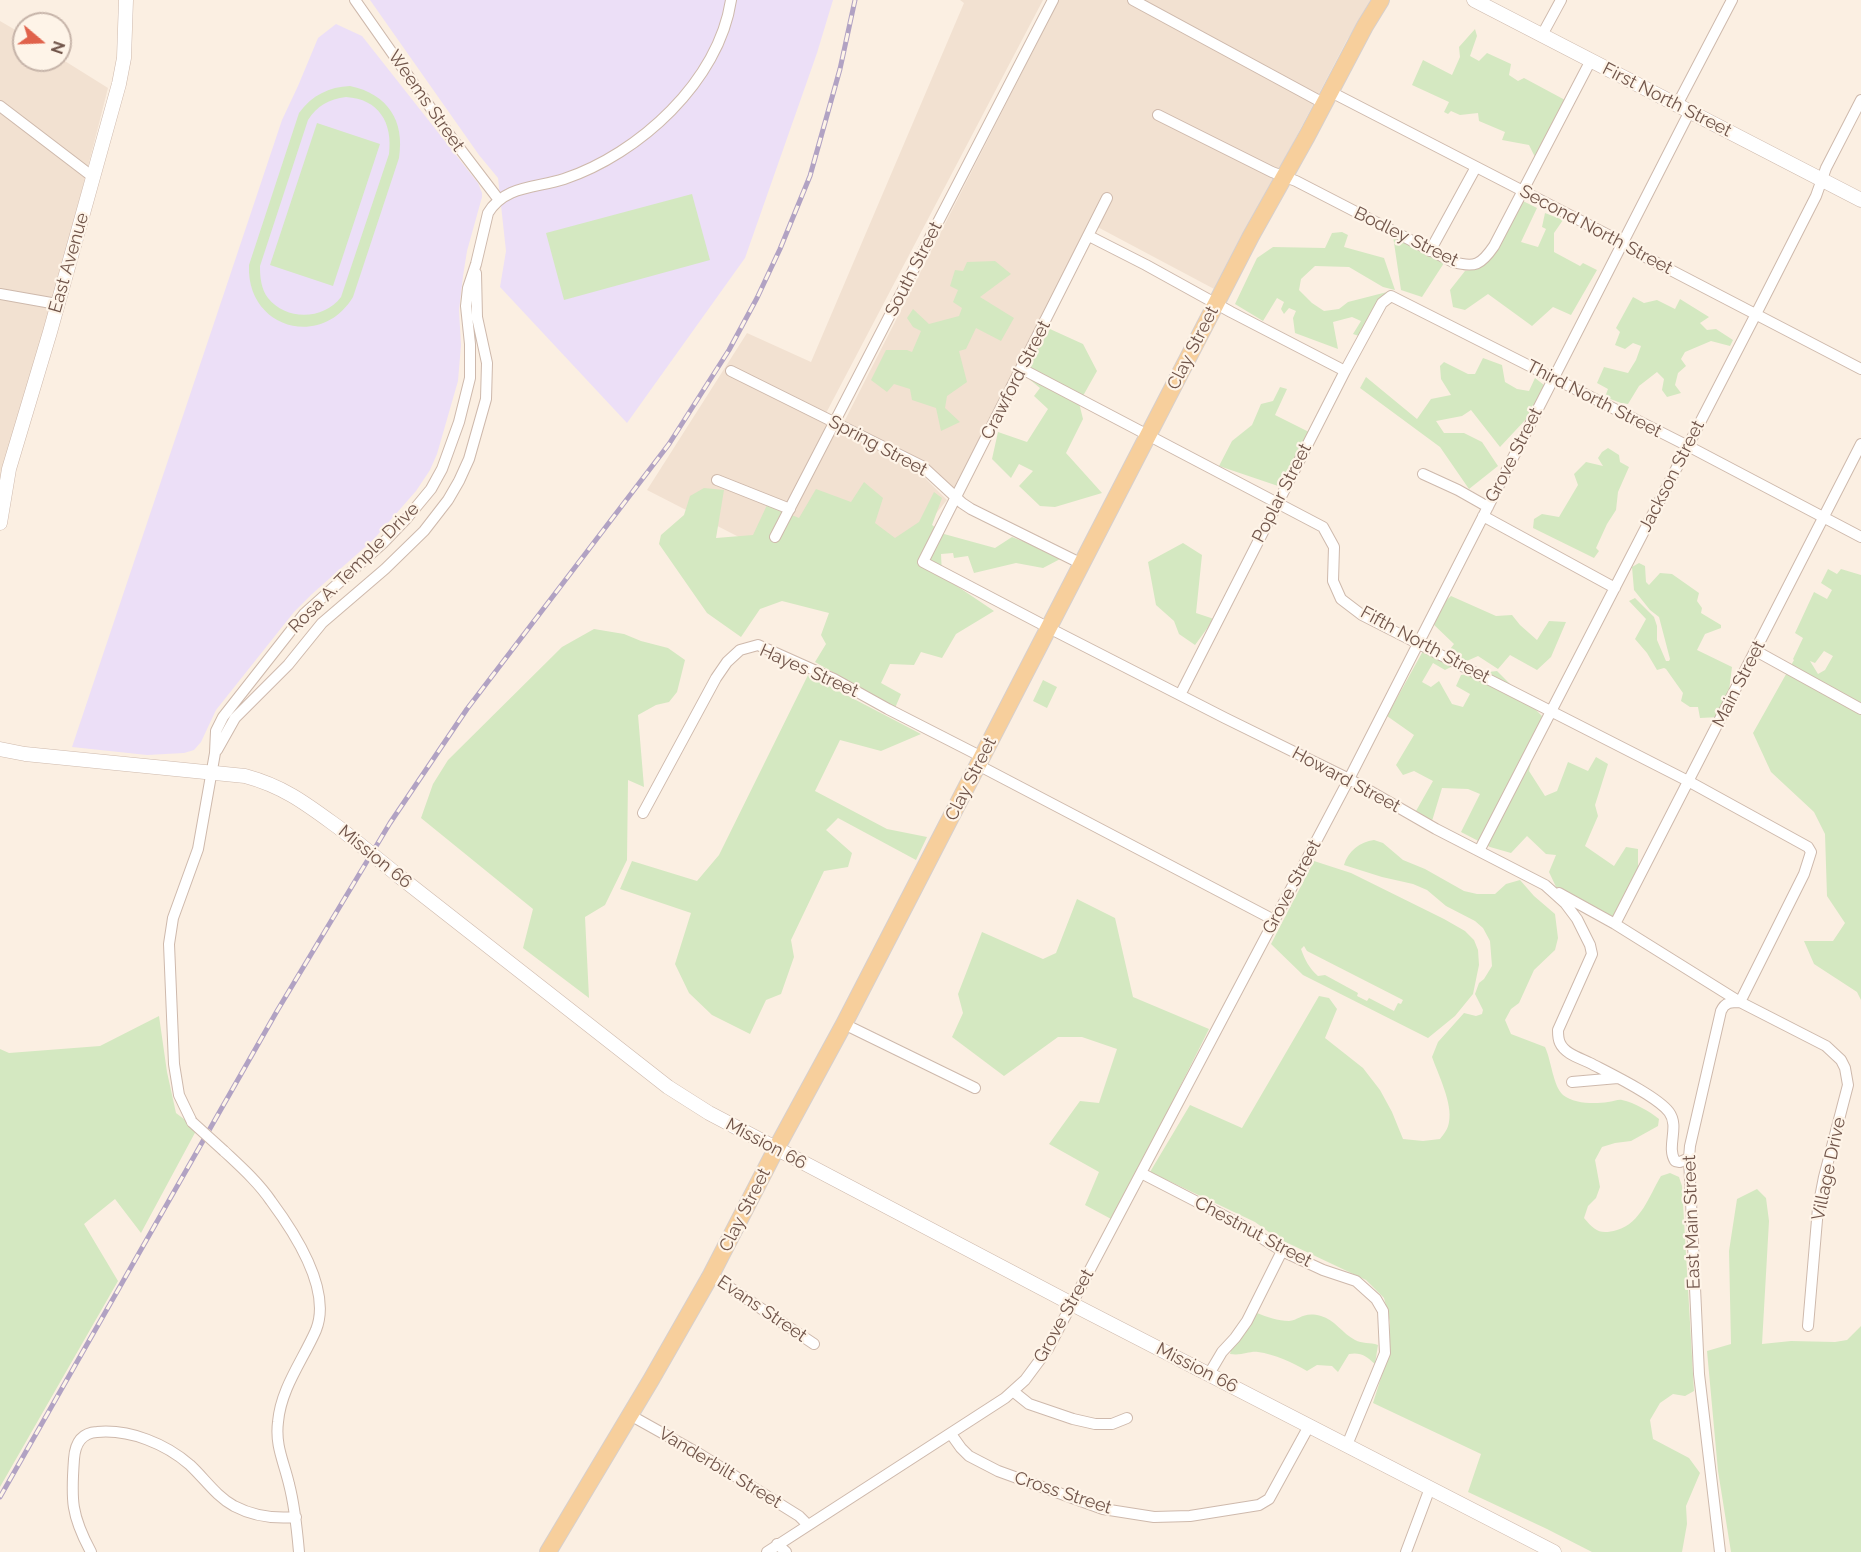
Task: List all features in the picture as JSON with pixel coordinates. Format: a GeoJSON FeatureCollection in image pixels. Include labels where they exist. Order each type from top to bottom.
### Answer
{"type":"FeatureCollection","features":[{"type":"Feature","properties":{"kind":"main road","name":"Clay Street"},"geometry":{"type":"LineString","coordinates":[[548,1552],[711,1275],[844,1024],[1216,303],[1381,0]]}},
{"type":"Feature","properties":{"kind":"street","name":"East Avenue"},"geometry":{"type":"LineString","coordinates":[[0,523],[5,468],[57,304],[121,75],[124,58],[126,0]]}},
{"type":"Feature","properties":{"kind":"street","name":"Weems Street"},"geometry":{"type":"LineString","coordinates":[[354,0],[451,137],[499,200]]}},
{"type":"Feature","properties":{"kind":"street"},"geometry":{"type":"LineString","coordinates":[[499,200],[516,190],[563,180],[588,170],[608,160],[656,126],[694,85],[707,65],[719,42],[731,0]]}},
{"type":"Feature","properties":{"kind":"street","name":"South Street"},"geometry":{"type":"LineString","coordinates":[[775,537],[1053,0]]}},
{"type":"Feature","properties":{"kind":"street","name":"Second North Street"},"geometry":{"type":"LineString","coordinates":[[1133,0],[1328,98],[1476,166],[1861,369]]}},
{"type":"Feature","properties":{"kind":"street","name":"First North Street"},"geometry":{"type":"LineString","coordinates":[[1474,0],[1861,200]]}},
{"type":"Feature","properties":{"kind":"street"},"geometry":{"type":"LineString","coordinates":[[1542,35],[1561,0]]}},
{"type":"Feature","properties":{"kind":"street","name":"Grove Street"},"geometry":{"type":"LineString","coordinates":[[766,1552],[1014,1392],[1048,1349],[1348,779],[1623,244],[1732,0]]}},
{"type":"Feature","properties":{"kind":"street","name":"Bodley Street"},"geometry":{"type":"LineString","coordinates":[[1158,115],[1296,181],[1430,251],[1453,262],[1471,266],[1480,262],[1494,246],[1591,60]]}},
{"type":"Feature","properties":{"kind":"street","name":"Jackson Street"},"geometry":{"type":"LineString","coordinates":[[1479,851],[1756,314],[1816,196],[1826,168],[1861,100]]}},
{"type":"Feature","properties":{"kind":"street"},"geometry":{"type":"LineString","coordinates":[[0,106],[93,177]]}},
{"type":"Feature","properties":{"kind":"street"},"geometry":{"type":"LineString","coordinates":[[1430,251],[1476,166]]}},
{"type":"Feature","properties":{"kind":"street","name":"Crawford Street"},"geometry":{"type":"LineString","coordinates":[[923,562],[1107,198]]}},
{"type":"Feature","properties":{"kind":"street","name":"Rosa A. Temple Drive"},"geometry":{"type":"LineString","coordinates":[[296,1518],[289,1482],[280,1458],[278,1420],[295,1370],[320,1317],[318,1287],[298,1243],[271,1201],[255,1181],[192,1122],[178,1095],[174,1064],[169,944],[173,918],[198,849],[215,753],[216,731],[223,717],[304,614],[383,543],[407,518],[431,489],[442,469],[459,422],[470,378],[470,344],[466,306],[468,288],[488,213],[499,200]]}},
{"type":"Feature","properties":{"kind":"street"},"geometry":{"type":"LineString","coordinates":[[1089,236],[1345,371]]}},
{"type":"Feature","properties":{"kind":"street","name":"Rosa A. Temple Drive"},"geometry":{"type":"LineString","coordinates":[[215,753],[236,718],[288,665],[322,623],[406,551],[438,514],[459,481],[469,459],[486,399],[487,363],[477,317],[476,264]]}},
{"type":"Feature","properties":{"kind":"street"},"geometry":{"type":"LineString","coordinates":[[0,294],[57,304]]}},
{"type":"Feature","properties":{"kind":"street","name":"Third North Street"},"geometry":{"type":"LineString","coordinates":[[1390,296],[1688,446],[1861,537]]}},
{"type":"Feature","properties":{"kind":"street","name":"Poplar Street"},"geometry":{"type":"LineString","coordinates":[[1180,695],[1345,371],[1382,303],[1390,296]]}},
{"type":"Feature","properties":{"kind":"street","name":"Fifth North Street"},"geometry":{"type":"LineString","coordinates":[[1022,369],[1323,527],[1334,547],[1333,581],[1341,599],[1362,615],[1688,781],[1808,848],[1811,852]]}},
{"type":"Feature","properties":{"kind":"street","name":"Spring Street"},"geometry":{"type":"LineString","coordinates":[[731,371],[922,466],[971,509],[1082,564]]}},
{"type":"Feature","properties":{"kind":"street","name":"Main Street"},"geometry":{"type":"LineString","coordinates":[[1616,924],[1861,444]]}},
{"type":"Feature","properties":{"kind":"street"},"geometry":{"type":"LineString","coordinates":[[1423,474],[1458,490],[1485,512],[1615,588]]}},
{"type":"Feature","properties":{"kind":"street"},"geometry":{"type":"LineString","coordinates":[[717,480],[790,509]]}},
{"type":"Feature","properties":{"kind":"street","name":"Howard Street"},"geometry":{"type":"LineString","coordinates":[[923,562],[1348,779],[1545,885],[1565,903],[1577,919],[1592,954],[1558,1030],[1560,1045],[1569,1053],[1619,1078],[1669,1112],[1674,1132],[1671,1154],[1675,1161],[1680,1162],[1689,1158]]}},
{"type":"Feature","properties":{"kind":"street","name":"Hayes Street"},"geometry":{"type":"LineString","coordinates":[[643,813],[716,678],[740,650],[758,645],[834,679],[1274,920]]}},
{"type":"Feature","properties":{"kind":"street"},"geometry":{"type":"LineString","coordinates":[[1756,651],[1861,709]]}},
{"type":"Feature","properties":{"kind":"street","name":"Mission 66"},"geometry":{"type":"LineString","coordinates":[[0,749],[245,776],[292,794],[342,830],[668,1087],[708,1113],[1072,1304],[1554,1552]]}},
{"type":"Feature","properties":{"kind":"street","name":"East Main Street"},"geometry":{"type":"LineString","coordinates":[[1720,1552],[1699,1374],[1690,1146],[1721,1011],[1731,1002],[1740,1002],[1804,874],[1811,852]]}},
{"type":"Feature","properties":{"kind":"street"},"geometry":{"type":"LineString","coordinates":[[1545,885],[1616,924],[1740,1002]]}},
{"type":"Feature","properties":{"kind":"street","name":"Village Drive"},"geometry":{"type":"LineString","coordinates":[[1740,1002],[1826,1046],[1841,1060],[1847,1077],[1846,1093],[1818,1208],[1808,1326]]}},
{"type":"Feature","properties":{"kind":"street"},"geometry":{"type":"LineString","coordinates":[[844,1024],[975,1088]]}},
{"type":"Feature","properties":{"kind":"street"},"geometry":{"type":"LineString","coordinates":[[1572,1082],[1619,1078]]}},
{"type":"Feature","properties":{"kind":"street","name":"Chestnut Street"},"geometry":{"type":"LineString","coordinates":[[1142,1173],[1238,1223],[1282,1251],[1323,1270],[1356,1281],[1376,1299],[1383,1311],[1385,1353],[1347,1445]]}},
{"type":"Feature","properties":{"kind":"street"},"geometry":{"type":"LineString","coordinates":[[1209,1374],[1222,1352],[1247,1321],[1282,1251]]}},
{"type":"Feature","properties":{"kind":"street","name":"Evans Street"},"geometry":{"type":"LineString","coordinates":[[711,1275],[814,1344]]}},
{"type":"Feature","properties":{"kind":"street"},"geometry":{"type":"LineString","coordinates":[[1014,1392],[1029,1404],[1095,1424],[1112,1424],[1127,1418]]}},
{"type":"Feature","properties":{"kind":"street","name":"Vanderbilt Street"},"geometry":{"type":"LineString","coordinates":[[630,1414],[779,1503],[808,1525]]}},
{"type":"Feature","properties":{"kind":"street","name":"Cross Street"},"geometry":{"type":"LineString","coordinates":[[951,1434],[969,1456],[998,1471],[1103,1509],[1154,1517],[1190,1516],[1259,1505],[1269,1499],[1309,1426]]}},
{"type":"Feature","properties":{"kind":"street"},"geometry":{"type":"LineString","coordinates":[[91,1552],[74,1514],[71,1495],[74,1452],[78,1442],[85,1434],[94,1432],[128,1434],[161,1446],[189,1464],[220,1498],[235,1507],[266,1517],[296,1518],[299,1552]]}},
{"type":"Feature","properties":{"kind":"street"},"geometry":{"type":"LineString","coordinates":[[1406,1552],[1430,1488]]}},
{"type":"Feature","properties":{"kind":"street"},"geometry":{"type":"LineString","coordinates":[[777,1544],[786,1552]]}},
{"type":"Feature","properties":{"kind":"shaded area"},"geometry":{"type":"Polygon","coordinates":[[[370,0],[833,0],[817,53],[745,258],[627,423],[500,287],[506,251],[498,178],[479,155],[370,0]]]}},
{"type":"Feature","properties":{"kind":"shaded area"},"geometry":{"type":"Polygon","coordinates":[[[960,0],[1043,0],[824,417],[823,423],[918,471],[947,500],[864,601],[647,490],[747,333],[811,362],[964,3],[960,0]]]}},
{"type":"Feature","properties":{"kind":"shaded area"},"geometry":{"type":"Polygon","coordinates":[[[1059,0],[1373,0],[1347,40],[1216,290],[1090,223],[955,489],[921,464],[844,422],[1059,0]]]}},
{"type":"Feature","properties":{"kind":"shaded area"},"geometry":{"type":"Polygon","coordinates":[[[0,21],[12,28],[12,72],[72,72],[72,66],[108,88],[62,269],[0,495],[0,21]]]}},
{"type":"Feature","properties":{"kind":"shaded area"},"geometry":{"type":"Polygon","coordinates":[[[336,24],[362,36],[478,183],[482,193],[463,276],[459,310],[461,345],[458,381],[437,454],[430,470],[416,491],[373,540],[294,612],[216,710],[201,742],[194,750],[184,753],[147,755],[72,747],[282,120],[318,38],[336,24]]]}},
{"type":"Feature","properties":{"kind":"green space"},"geometry":{"type":"Polygon","coordinates":[[[1475,29],[1477,36],[1470,56],[1479,61],[1487,53],[1511,64],[1509,75],[1518,81],[1524,78],[1565,100],[1535,157],[1529,145],[1502,140],[1505,132],[1479,121],[1478,113],[1460,115],[1451,111],[1448,114],[1444,112],[1449,102],[1412,85],[1423,60],[1452,75],[1460,57],[1459,47],[1475,29]]]}},
{"type":"Feature","properties":{"kind":"green space"},"geometry":{"type":"Polygon","coordinates":[[[350,86],[375,95],[391,111],[399,132],[399,158],[353,297],[339,313],[323,323],[305,327],[288,324],[272,317],[259,304],[251,287],[249,265],[299,113],[315,97],[328,90],[350,86]],[[346,97],[329,101],[319,107],[308,120],[260,266],[264,291],[276,306],[285,311],[305,315],[315,313],[334,305],[341,297],[389,154],[390,143],[389,132],[381,115],[367,102],[346,97]]]}},
{"type":"Feature","properties":{"kind":"green space"},"geometry":{"type":"Polygon","coordinates":[[[317,123],[380,144],[333,286],[270,265],[317,123]]]}},
{"type":"Feature","properties":{"kind":"green space"},"geometry":{"type":"Polygon","coordinates":[[[692,194],[710,260],[564,300],[546,233],[692,194]]]}},
{"type":"Feature","properties":{"kind":"green space"},"geometry":{"type":"Polygon","coordinates":[[[1523,201],[1537,208],[1521,242],[1538,247],[1546,229],[1542,227],[1545,213],[1563,220],[1554,233],[1554,252],[1580,266],[1583,263],[1597,270],[1571,315],[1553,307],[1532,326],[1488,294],[1465,310],[1453,307],[1450,290],[1465,271],[1475,269],[1523,201]]]}},
{"type":"Feature","properties":{"kind":"green space"},"geometry":{"type":"Polygon","coordinates":[[[1342,232],[1348,235],[1344,247],[1384,258],[1395,290],[1383,287],[1349,267],[1315,266],[1301,279],[1299,290],[1324,311],[1339,309],[1348,302],[1391,291],[1359,336],[1353,334],[1361,321],[1352,317],[1333,322],[1338,349],[1295,333],[1293,318],[1296,311],[1289,308],[1284,314],[1281,309],[1284,302],[1277,298],[1263,321],[1235,304],[1257,258],[1273,247],[1325,248],[1332,233],[1342,232]]]}},
{"type":"Feature","properties":{"kind":"green space"},"geometry":{"type":"Polygon","coordinates":[[[1393,236],[1444,263],[1422,297],[1401,290],[1393,236]]]}},
{"type":"Feature","properties":{"kind":"green space"},"geometry":{"type":"Polygon","coordinates":[[[995,261],[1011,274],[980,297],[1014,318],[1001,341],[976,328],[966,349],[959,351],[967,382],[947,396],[945,408],[960,422],[941,431],[936,408],[912,400],[910,389],[894,384],[887,392],[871,380],[886,350],[912,352],[921,331],[913,327],[907,318],[913,309],[929,324],[959,316],[962,308],[953,302],[958,290],[950,286],[955,270],[963,271],[967,262],[995,261]]]}},
{"type":"Feature","properties":{"kind":"green space"},"geometry":{"type":"Polygon","coordinates":[[[1633,297],[1644,303],[1657,300],[1675,309],[1680,299],[1709,317],[1700,323],[1707,330],[1716,329],[1733,340],[1730,346],[1711,341],[1685,352],[1681,359],[1686,366],[1678,373],[1675,385],[1681,393],[1667,397],[1662,390],[1664,379],[1657,372],[1639,386],[1628,404],[1605,397],[1608,389],[1597,383],[1604,367],[1628,373],[1641,346],[1633,343],[1625,349],[1615,345],[1620,332],[1616,328],[1633,297]]]}},
{"type":"Feature","properties":{"kind":"green space"},"geometry":{"type":"Polygon","coordinates":[[[1050,329],[1083,344],[1097,371],[1079,403],[1083,419],[1066,453],[1102,493],[1055,507],[1040,506],[1019,486],[1033,471],[1019,464],[1011,478],[992,459],[998,432],[1027,442],[1048,409],[1034,396],[1040,388],[1023,374],[1050,329]]]}},
{"type":"Feature","properties":{"kind":"green space"},"geometry":{"type":"Polygon","coordinates":[[[1483,358],[1502,365],[1505,382],[1517,389],[1529,391],[1535,378],[1544,385],[1528,417],[1500,447],[1471,410],[1462,416],[1436,421],[1444,433],[1464,433],[1482,442],[1498,466],[1469,489],[1440,447],[1360,388],[1366,377],[1417,419],[1431,399],[1451,395],[1441,379],[1440,366],[1444,362],[1468,374],[1475,374],[1483,358]]]}},
{"type":"Feature","properties":{"kind":"green space"},"geometry":{"type":"Polygon","coordinates":[[[1280,387],[1287,389],[1275,415],[1311,433],[1284,488],[1219,466],[1232,441],[1252,425],[1261,404],[1273,401],[1280,387]]]}},
{"type":"Feature","properties":{"kind":"green space"},"geometry":{"type":"Polygon","coordinates":[[[1608,448],[1619,455],[1620,462],[1629,467],[1618,492],[1616,510],[1596,548],[1599,551],[1594,558],[1533,528],[1534,519],[1542,514],[1559,517],[1578,485],[1574,474],[1586,462],[1603,466],[1598,458],[1608,448]]]}},
{"type":"Feature","properties":{"kind":"green space"},"geometry":{"type":"Polygon","coordinates":[[[864,482],[883,498],[875,523],[895,538],[919,522],[934,492],[942,498],[932,525],[944,534],[995,548],[1012,537],[1064,557],[1043,568],[1016,563],[974,573],[968,556],[954,558],[953,553],[941,554],[942,576],[994,611],[956,634],[942,658],[921,652],[914,665],[890,664],[881,683],[901,694],[895,708],[815,662],[826,644],[821,635],[829,613],[782,601],[760,609],[741,637],[707,613],[659,544],[661,535],[684,515],[690,496],[704,488],[724,490],[716,538],[753,535],[767,505],[799,518],[816,489],[851,502],[864,482]]]}},
{"type":"Feature","properties":{"kind":"green space"},"geometry":{"type":"Polygon","coordinates":[[[1183,543],[1202,555],[1196,613],[1214,619],[1195,645],[1179,634],[1174,621],[1156,605],[1148,562],[1183,543]]]}},
{"type":"Feature","properties":{"kind":"green space"},"geometry":{"type":"Polygon","coordinates":[[[1639,563],[1645,566],[1646,582],[1649,585],[1660,573],[1672,574],[1699,593],[1697,601],[1702,608],[1701,613],[1721,625],[1721,628],[1705,634],[1697,650],[1732,667],[1728,699],[1719,717],[1700,718],[1698,707],[1690,707],[1681,701],[1683,693],[1666,669],[1657,670],[1635,639],[1646,619],[1629,601],[1635,598],[1654,617],[1657,626],[1657,640],[1666,661],[1669,661],[1659,617],[1650,610],[1634,590],[1632,567],[1639,563]]]}},
{"type":"Feature","properties":{"kind":"green space"},"geometry":{"type":"Polygon","coordinates":[[[1828,569],[1837,574],[1841,569],[1861,575],[1861,1000],[1857,992],[1814,964],[1804,941],[1833,941],[1845,923],[1827,896],[1825,834],[1814,812],[1771,772],[1753,733],[1794,660],[1803,638],[1795,633],[1814,592],[1827,599],[1832,590],[1821,583],[1828,569]],[[1824,651],[1815,663],[1810,661],[1818,674],[1825,670],[1833,656],[1824,651]]]}},
{"type":"Feature","properties":{"kind":"green space"},"geometry":{"type":"Polygon","coordinates":[[[1451,596],[1496,616],[1512,615],[1537,640],[1549,621],[1566,622],[1551,657],[1537,670],[1510,655],[1498,669],[1478,656],[1460,664],[1447,653],[1454,644],[1431,622],[1438,608],[1451,596]]]}},
{"type":"Feature","properties":{"kind":"green space"},"geometry":{"type":"Polygon","coordinates":[[[594,629],[624,634],[668,648],[685,660],[677,692],[669,702],[656,705],[638,715],[644,787],[628,780],[627,860],[605,905],[585,917],[589,998],[523,948],[533,909],[421,818],[433,784],[448,760],[562,647],[594,629]]]}},
{"type":"Feature","properties":{"kind":"green space"},"geometry":{"type":"Polygon","coordinates":[[[1423,651],[1453,666],[1445,670],[1433,663],[1422,682],[1431,687],[1439,681],[1452,704],[1463,707],[1470,694],[1456,686],[1461,675],[1497,671],[1542,716],[1529,771],[1545,796],[1557,791],[1568,762],[1588,771],[1596,757],[1608,764],[1595,805],[1598,816],[1585,846],[1614,866],[1626,847],[1638,849],[1638,874],[1615,919],[1557,889],[1549,872],[1556,855],[1546,854],[1527,836],[1511,853],[1490,847],[1461,832],[1480,794],[1468,789],[1442,788],[1432,821],[1416,811],[1433,781],[1414,771],[1403,775],[1396,765],[1414,735],[1387,716],[1423,651]]]}},
{"type":"Feature","properties":{"kind":"green space"},"geometry":{"type":"Polygon","coordinates":[[[808,675],[921,734],[881,751],[840,740],[815,791],[887,829],[927,837],[916,860],[838,818],[826,830],[852,853],[848,867],[824,871],[791,940],[794,957],[781,994],[766,1000],[750,1034],[712,1015],[689,993],[675,964],[691,913],[620,889],[632,861],[697,881],[719,855],[808,675]]]}},
{"type":"Feature","properties":{"kind":"green space"},"geometry":{"type":"Polygon","coordinates":[[[1043,680],[1057,687],[1047,708],[1033,701],[1043,680]]]}},
{"type":"Feature","properties":{"kind":"green space"},"geometry":{"type":"Polygon","coordinates":[[[1374,840],[1383,843],[1403,860],[1425,869],[1464,891],[1495,894],[1506,884],[1520,880],[1555,914],[1558,938],[1555,950],[1534,970],[1519,1003],[1511,1009],[1505,1020],[1511,1034],[1545,1047],[1557,1085],[1563,1095],[1568,1098],[1591,1103],[1622,1100],[1642,1108],[1659,1119],[1658,1126],[1631,1141],[1602,1147],[1595,1160],[1600,1187],[1596,1198],[1588,1206],[1584,1218],[1595,1229],[1602,1232],[1617,1230],[1632,1221],[1644,1208],[1661,1176],[1670,1173],[1679,1177],[1682,1186],[1694,1391],[1685,1396],[1673,1394],[1660,1403],[1650,1420],[1653,1439],[1689,1458],[1700,1473],[1686,1506],[1687,1524],[1682,1552],[1592,1552],[1468,1492],[1481,1454],[1373,1403],[1388,1349],[1390,1322],[1384,1298],[1366,1280],[1277,1238],[1255,1222],[1150,1172],[1190,1105],[1242,1128],[1319,996],[1329,998],[1337,1009],[1325,1038],[1363,1068],[1380,1090],[1403,1139],[1423,1141],[1440,1139],[1448,1127],[1450,1115],[1444,1089],[1432,1057],[1438,1042],[1464,1013],[1476,1016],[1482,1014],[1483,1010],[1475,994],[1479,983],[1492,966],[1490,941],[1483,928],[1475,921],[1446,906],[1427,890],[1344,865],[1348,855],[1355,848],[1374,840]]]}},
{"type":"Feature","properties":{"kind":"green space"},"geometry":{"type":"Polygon","coordinates":[[[1314,861],[1351,873],[1465,931],[1474,940],[1478,950],[1479,965],[1473,994],[1455,1016],[1428,1038],[1303,975],[1271,944],[1314,861]],[[1304,946],[1301,949],[1308,964],[1318,976],[1325,975],[1358,993],[1357,996],[1367,1001],[1369,998],[1394,1011],[1398,1003],[1401,1004],[1403,1000],[1307,951],[1304,946]]]}},
{"type":"Feature","properties":{"kind":"green space"},"geometry":{"type":"Polygon","coordinates":[[[1077,899],[1115,918],[1133,997],[1209,1029],[1113,1220],[1085,1205],[1099,1172],[1049,1144],[1080,1101],[1099,1103],[1117,1049],[1082,1037],[1058,1037],[1004,1076],[952,1037],[963,1013],[958,994],[982,932],[1043,959],[1056,953],[1077,899]]]}},
{"type":"Feature","properties":{"kind":"green space"},"geometry":{"type":"Polygon","coordinates":[[[159,1016],[176,1113],[197,1129],[141,1233],[115,1199],[84,1224],[118,1281],[0,1487],[0,1049],[9,1053],[100,1046],[159,1016]]]}},
{"type":"Feature","properties":{"kind":"green space"},"geometry":{"type":"Polygon","coordinates":[[[1757,1189],[1766,1198],[1769,1221],[1762,1344],[1847,1340],[1861,1326],[1861,1552],[1731,1552],[1718,1471],[1707,1351],[1731,1344],[1729,1251],[1737,1199],[1757,1189]]]}},
{"type":"Feature","properties":{"kind":"green space"},"geometry":{"type":"Polygon","coordinates":[[[1257,1313],[1285,1321],[1310,1315],[1326,1318],[1355,1340],[1378,1345],[1375,1364],[1363,1355],[1349,1354],[1338,1372],[1332,1366],[1317,1365],[1307,1371],[1284,1359],[1264,1353],[1230,1354],[1232,1346],[1257,1313]]]}},
{"type":"Feature","properties":{"kind":"railway"},"geometry":{"type":"LineString","coordinates":[[0,1497],[277,1011],[390,823],[467,709],[669,444],[729,350],[780,249],[810,176],[840,69],[855,0]]}}]}
